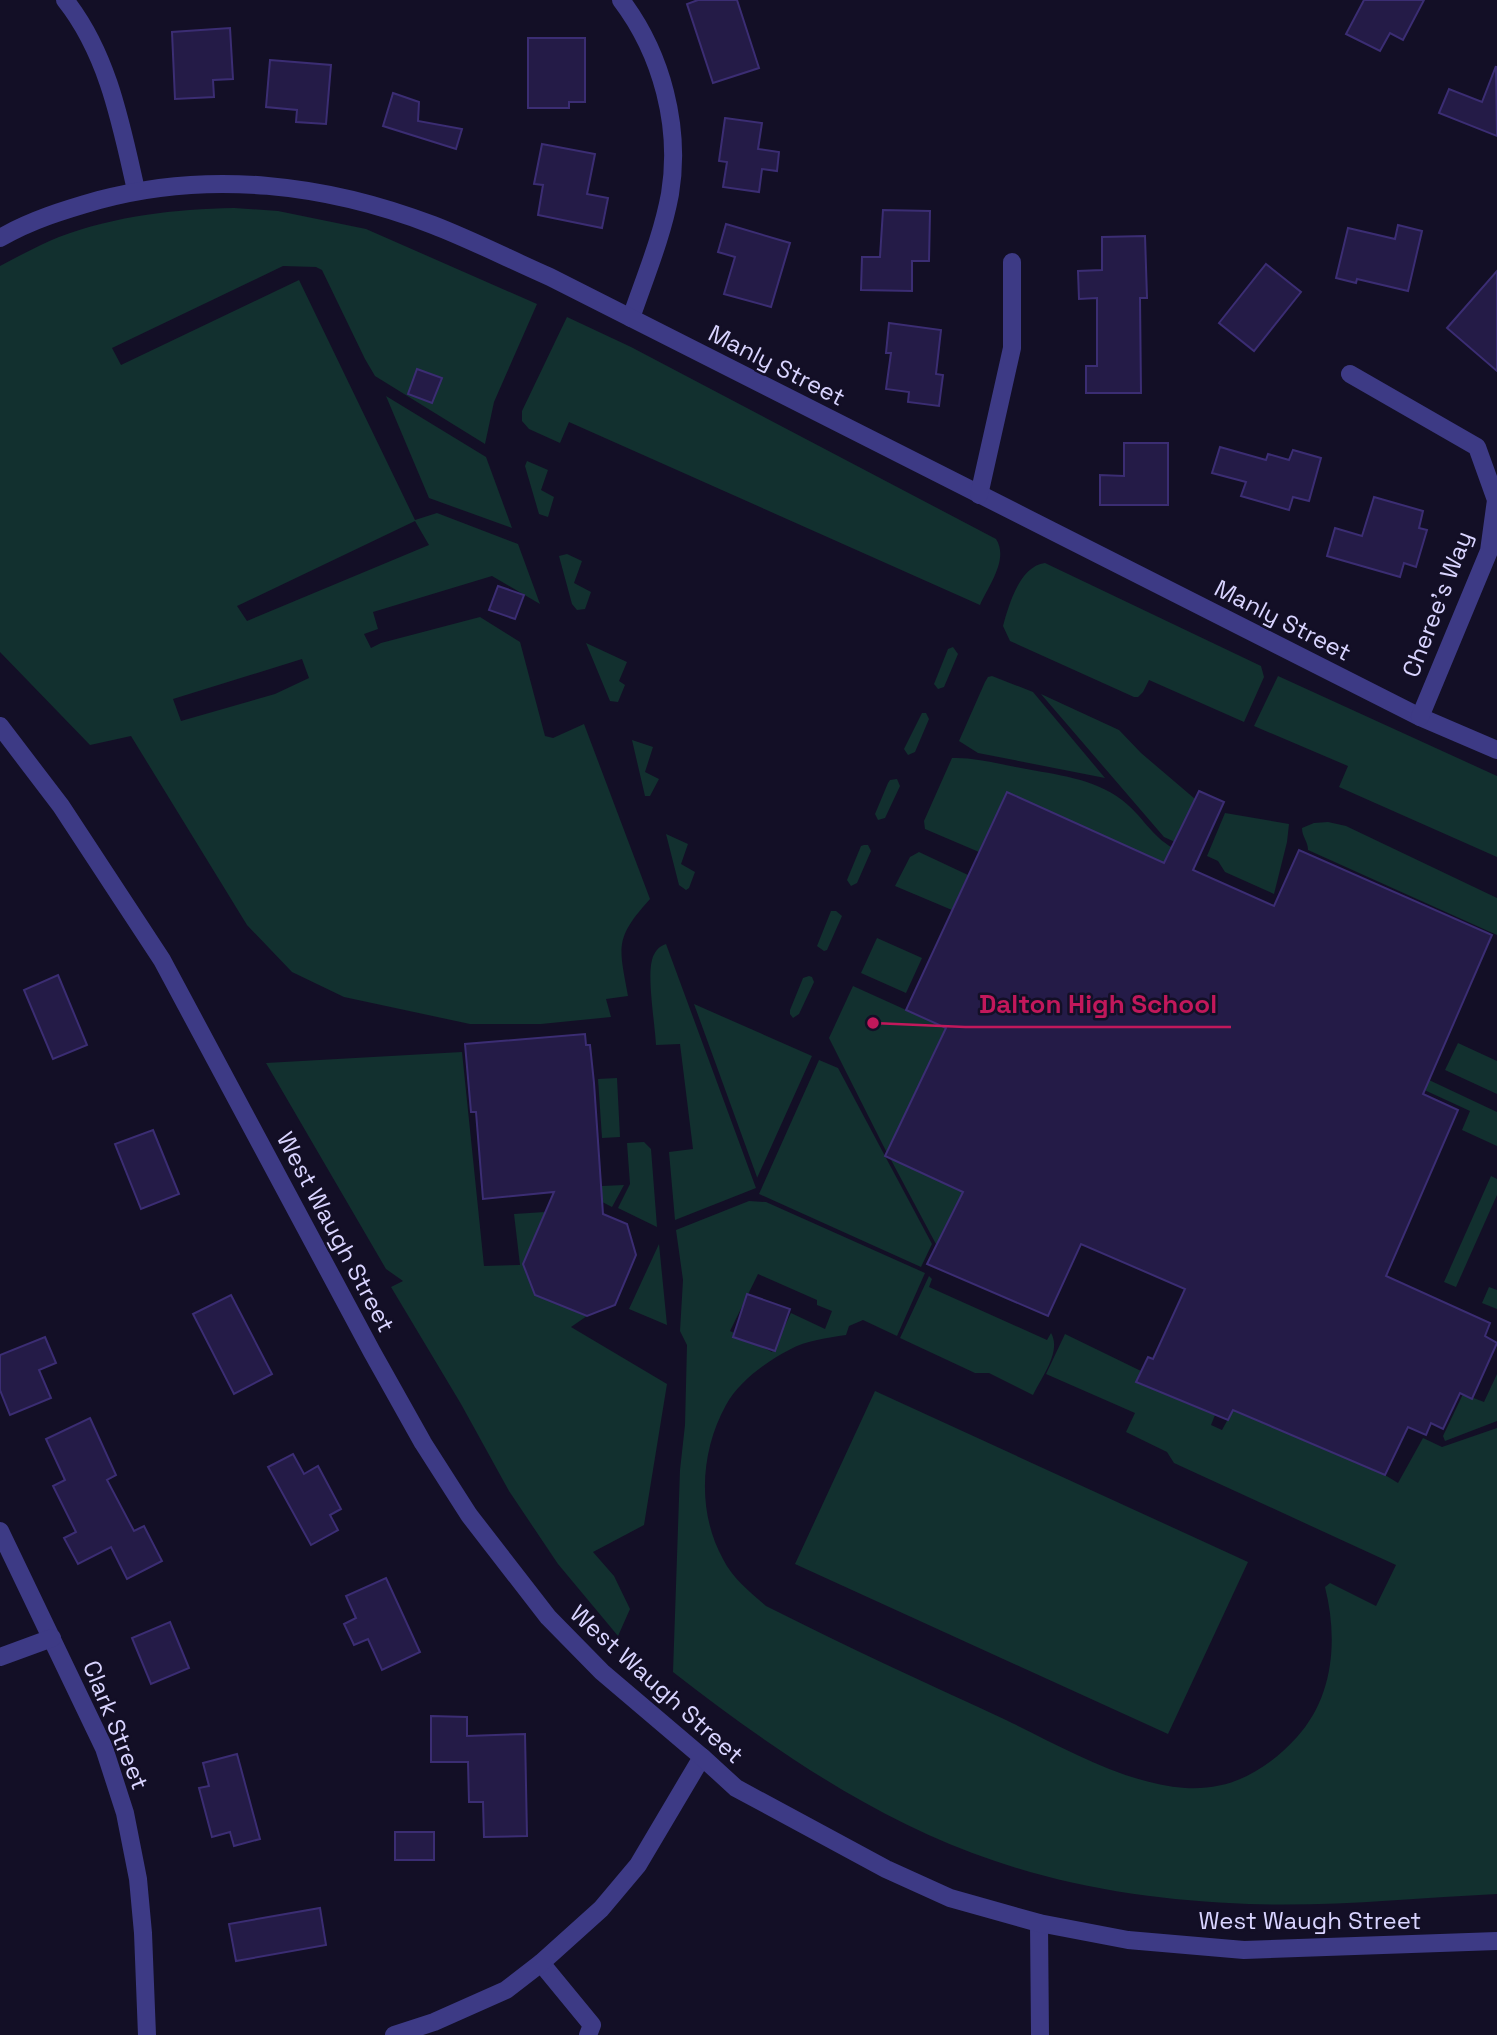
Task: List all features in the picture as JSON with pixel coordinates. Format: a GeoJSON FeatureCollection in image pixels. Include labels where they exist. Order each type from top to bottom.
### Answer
{"type":"FeatureCollection","features":[{"type":"Feature","properties":{"kind":"street"},"geometry":{"type":"LineString","coordinates":[[65,0],[100,57],[136,190]]}},
{"type":"Feature","properties":{"kind":"street"},"geometry":{"type":"LineString","coordinates":[[621,0],[651,52],[669,102],[672,152],[670,193],[657,245],[631,318]]}},
{"type":"Feature","properties":{"kind":"street","name":"Manly Street"},"geometry":{"type":"LineString","coordinates":[[0,238],[25,223],[136,190],[180,185],[248,183],[303,188],[364,203],[432,225],[550,277],[1420,717],[1497,750]]}},
{"type":"Feature","properties":{"kind":"street"},"geometry":{"type":"LineString","coordinates":[[979,495],[1012,348],[1012,262]]}},
{"type":"Feature","properties":{"kind":"street","name":"Cheree's Way"},"geometry":{"type":"LineString","coordinates":[[1350,374],[1477,447],[1496,500],[1489,551],[1420,717]]}},
{"type":"Feature","properties":{"kind":"street","name":"West Waugh Street"},"geometry":{"type":"LineString","coordinates":[[0,726],[61,806],[162,960],[372,1352],[423,1443],[469,1515],[548,1617],[602,1672],[736,1788],[886,1869],[950,1899],[1040,1923],[1128,1940],[1244,1950],[1334,1949],[1497,1941]]}},
{"type":"Feature","properties":{"kind":"street","name":"Clark Street"},"geometry":{"type":"LineString","coordinates":[[0,1531],[104,1748],[125,1813],[138,1879],[142,1919],[147,2035]]}},
{"type":"Feature","properties":{"kind":"street"},"geometry":{"type":"LineString","coordinates":[[0,1657],[52,1638]]}},
{"type":"Feature","properties":{"kind":"street"},"geometry":{"type":"LineString","coordinates":[[394,2035],[433,2022],[506,1990],[541,1963],[601,1909],[638,1865],[702,1756]]}},
{"type":"Feature","properties":{"kind":"street"},"geometry":{"type":"LineString","coordinates":[[1040,1923],[1040,2035]]}},
{"type":"Feature","properties":{"kind":"street"},"geometry":{"type":"LineString","coordinates":[[541,1963],[592,2025],[588,2035]]}},
{"type":"Feature","properties":{"kind":"green space"},"geometry":{"type":"Polygon","coordinates":[[[212,209],[278,211],[366,229],[537,304],[494,402],[485,444],[375,376],[322,270],[316,267],[283,266],[112,348],[121,365],[299,280],[415,520],[437,513],[518,544],[540,604],[492,576],[373,612],[378,629],[364,634],[371,648],[480,617],[520,642],[545,736],[553,738],[584,724],[650,899],[625,934],[622,954],[628,996],[606,999],[611,1017],[541,1024],[470,1024],[344,997],[292,972],[247,925],[131,736],[90,745],[0,652],[0,266],[59,237],[102,224],[167,212],[212,209]],[[415,521],[237,606],[247,621],[429,545],[415,521]],[[302,659],[173,699],[181,721],[275,694],[309,678],[302,659]]]}},
{"type":"Feature","properties":{"kind":"green space"},"geometry":{"type":"Polygon","coordinates":[[[567,317],[631,347],[996,539],[999,563],[980,605],[569,422],[560,443],[529,429],[522,421],[522,411],[567,317]]]}},
{"type":"Feature","properties":{"kind":"green space"},"geometry":{"type":"Polygon","coordinates":[[[386,396],[486,457],[512,528],[429,498],[386,396]]]}},
{"type":"Feature","properties":{"kind":"green space"},"geometry":{"type":"Polygon","coordinates":[[[527,461],[548,470],[541,490],[554,497],[548,517],[539,514],[525,466],[527,461]]]}},
{"type":"Feature","properties":{"kind":"green space"},"geometry":{"type":"Polygon","coordinates":[[[567,554],[582,561],[574,583],[591,592],[585,609],[577,610],[572,604],[559,556],[567,554]]]}},
{"type":"Feature","properties":{"kind":"green space"},"geometry":{"type":"Polygon","coordinates":[[[1045,563],[1261,666],[1264,677],[1244,722],[1149,680],[1143,692],[1134,697],[1010,641],[1003,626],[1012,597],[1022,578],[1036,566],[1045,563]]]}},
{"type":"Feature","properties":{"kind":"green space"},"geometry":{"type":"Polygon","coordinates":[[[586,643],[627,662],[619,681],[625,685],[618,702],[610,701],[586,643]]]}},
{"type":"Feature","properties":{"kind":"green space"},"geometry":{"type":"Polygon","coordinates":[[[953,647],[958,654],[944,687],[938,689],[934,684],[948,649],[953,647]]]}},
{"type":"Feature","properties":{"kind":"green space"},"geometry":{"type":"Polygon","coordinates":[[[992,676],[1033,692],[1105,778],[978,753],[959,741],[985,682],[992,676]]]}},
{"type":"Feature","properties":{"kind":"green space"},"geometry":{"type":"Polygon","coordinates":[[[1278,676],[1497,776],[1497,857],[1339,787],[1348,766],[1254,726],[1278,676]]]}},
{"type":"Feature","properties":{"kind":"green space"},"geometry":{"type":"Polygon","coordinates":[[[1041,694],[1119,730],[1141,753],[1195,799],[1175,842],[1164,837],[1041,694]]]}},
{"type":"Feature","properties":{"kind":"green space"},"geometry":{"type":"Polygon","coordinates":[[[922,713],[926,713],[929,719],[915,752],[908,755],[904,749],[922,713]]]}},
{"type":"Feature","properties":{"kind":"green space"},"geometry":{"type":"Polygon","coordinates":[[[632,740],[653,747],[645,772],[659,779],[650,796],[645,796],[632,740]]]}},
{"type":"Feature","properties":{"kind":"green space"},"geometry":{"type":"Polygon","coordinates":[[[952,758],[1061,775],[1087,782],[1111,793],[1129,806],[1159,838],[1173,848],[1155,887],[1151,858],[1007,792],[979,852],[925,829],[924,821],[952,758]]]}},
{"type":"Feature","properties":{"kind":"green space"},"geometry":{"type":"Polygon","coordinates":[[[897,779],[900,786],[885,818],[878,820],[875,814],[888,783],[897,779]]]}},
{"type":"Feature","properties":{"kind":"green space"},"geometry":{"type":"Polygon","coordinates":[[[1225,813],[1289,824],[1274,894],[1225,872],[1218,861],[1207,856],[1225,813]]]}},
{"type":"Feature","properties":{"kind":"green space"},"geometry":{"type":"Polygon","coordinates":[[[1328,822],[1346,826],[1497,898],[1497,935],[1308,850],[1302,828],[1314,823],[1328,822]]]}},
{"type":"Feature","properties":{"kind":"green space"},"geometry":{"type":"Polygon","coordinates":[[[666,834],[688,844],[681,864],[695,872],[686,890],[679,885],[666,834]]]}},
{"type":"Feature","properties":{"kind":"green space"},"geometry":{"type":"Polygon","coordinates":[[[868,845],[871,851],[857,883],[851,886],[847,880],[861,846],[868,845]]]}},
{"type":"Feature","properties":{"kind":"green space"},"geometry":{"type":"Polygon","coordinates":[[[919,852],[968,875],[952,910],[895,886],[910,857],[919,852]]]}},
{"type":"Feature","properties":{"kind":"green space"},"geometry":{"type":"Polygon","coordinates":[[[831,911],[842,916],[827,950],[824,951],[817,946],[831,911]]]}},
{"type":"Feature","properties":{"kind":"green space"},"geometry":{"type":"Polygon","coordinates":[[[877,938],[922,958],[906,993],[861,973],[877,938]]]}},
{"type":"Feature","properties":{"kind":"green space"},"geometry":{"type":"Polygon","coordinates":[[[666,944],[756,1188],[675,1220],[669,1152],[693,1149],[680,1044],[656,1045],[651,968],[655,952],[666,944]]]}},
{"type":"Feature","properties":{"kind":"green space"},"geometry":{"type":"Polygon","coordinates":[[[809,976],[814,982],[799,1014],[793,1018],[790,1010],[803,978],[809,976]]]}},
{"type":"Feature","properties":{"kind":"green space"},"geometry":{"type":"Polygon","coordinates":[[[853,986],[946,1028],[887,1153],[829,1038],[853,986]]]}},
{"type":"Feature","properties":{"kind":"green space"},"geometry":{"type":"Polygon","coordinates":[[[694,1004],[812,1056],[757,1178],[757,1177],[694,1004]]]}},
{"type":"Feature","properties":{"kind":"green space"},"geometry":{"type":"Polygon","coordinates":[[[1458,1043],[1497,1061],[1497,1094],[1445,1070],[1458,1043]]]}},
{"type":"Feature","properties":{"kind":"green space"},"geometry":{"type":"Polygon","coordinates":[[[462,1052],[484,1266],[520,1265],[514,1214],[545,1212],[523,1264],[535,1295],[587,1316],[571,1327],[667,1384],[644,1525],[593,1552],[614,1576],[630,1609],[618,1636],[558,1564],[509,1491],[391,1287],[403,1281],[386,1269],[266,1063],[462,1052]]]}},
{"type":"Feature","properties":{"kind":"green space"},"geometry":{"type":"Polygon","coordinates":[[[819,1060],[838,1068],[932,1244],[921,1267],[759,1194],[819,1060]]]}},
{"type":"Feature","properties":{"kind":"green space"},"geometry":{"type":"Polygon","coordinates":[[[1412,1072],[1497,1112],[1497,1146],[1462,1130],[1470,1111],[1407,1082],[1412,1072]]]}},
{"type":"Feature","properties":{"kind":"green space"},"geometry":{"type":"Polygon","coordinates":[[[617,1078],[620,1137],[602,1138],[598,1079],[617,1078]]]}},
{"type":"Feature","properties":{"kind":"green space"},"geometry":{"type":"Polygon","coordinates":[[[644,1142],[651,1149],[657,1227],[618,1208],[630,1184],[627,1143],[644,1142]]]}},
{"type":"Feature","properties":{"kind":"green space"},"geometry":{"type":"Polygon","coordinates":[[[890,1158],[963,1192],[937,1246],[890,1158]]]}},
{"type":"Feature","properties":{"kind":"green space"},"geometry":{"type":"Polygon","coordinates":[[[1491,1176],[1497,1179],[1497,1195],[1456,1287],[1444,1282],[1491,1176]]]}},
{"type":"Feature","properties":{"kind":"green space"},"geometry":{"type":"Polygon","coordinates":[[[624,1185],[612,1207],[579,1190],[602,1186],[624,1185]]]}},
{"type":"Feature","properties":{"kind":"green space"},"geometry":{"type":"Polygon","coordinates":[[[749,1201],[766,1202],[925,1273],[897,1336],[863,1320],[849,1326],[846,1335],[796,1347],[771,1360],[731,1396],[711,1442],[705,1482],[709,1522],[715,1541],[727,1566],[737,1579],[766,1606],[1093,1762],[1116,1772],[1162,1785],[1202,1788],[1233,1782],[1261,1768],[1285,1749],[1309,1721],[1326,1685],[1332,1647],[1325,1587],[1330,1583],[1376,1606],[1396,1565],[1174,1463],[1167,1452],[1126,1432],[1135,1413],[1046,1374],[1065,1334],[1141,1371],[1136,1382],[1215,1415],[1211,1425],[1222,1430],[1233,1410],[1398,1483],[1423,1438],[1442,1447],[1497,1428],[1497,1894],[1280,1905],[1217,1902],[1120,1892],[1026,1871],[951,1845],[867,1804],[787,1755],[673,1672],[687,1345],[680,1331],[683,1280],[676,1230],[749,1201]],[[758,1274],[730,1331],[772,1352],[791,1313],[825,1329],[832,1311],[817,1305],[817,1300],[758,1274]]]}},
{"type":"Feature","properties":{"kind":"green space"},"geometry":{"type":"Polygon","coordinates":[[[659,1244],[667,1325],[629,1309],[659,1244]]]}},
{"type":"Feature","properties":{"kind":"green space"},"geometry":{"type":"Polygon","coordinates":[[[929,1276],[932,1279],[929,1287],[1047,1340],[1051,1333],[1054,1340],[1052,1356],[1033,1395],[989,1373],[975,1373],[900,1338],[929,1276]]]}},
{"type":"Feature","properties":{"kind":"green space"},"geometry":{"type":"Polygon","coordinates":[[[1489,1287],[1497,1290],[1497,1309],[1482,1303],[1489,1287]]]}},
{"type":"Feature","properties":{"kind":"green space"},"geometry":{"type":"Polygon","coordinates":[[[1497,1374],[1497,1421],[1445,1441],[1443,1436],[1463,1394],[1484,1402],[1497,1374]]]}},
{"type":"Feature","properties":{"kind":"green space"},"geometry":{"type":"Polygon","coordinates":[[[875,1391],[1248,1562],[1168,1734],[795,1564],[875,1391]]]}},
{"type":"Feature","properties":{"kind":"building"},"geometry":{"type":"Polygon","coordinates":[[[698,0],[737,0],[759,68],[713,83],[687,4],[698,0]]]}},
{"type":"Feature","properties":{"kind":"building"},"geometry":{"type":"Polygon","coordinates":[[[1364,0],[1424,0],[1403,40],[1390,33],[1380,51],[1346,34],[1364,0]]]}},
{"type":"Feature","properties":{"kind":"building"},"geometry":{"type":"Polygon","coordinates":[[[230,28],[233,79],[213,80],[214,97],[175,99],[172,32],[230,28]]]}},
{"type":"Feature","properties":{"kind":"building"},"geometry":{"type":"Polygon","coordinates":[[[528,38],[585,38],[585,102],[569,102],[569,108],[528,108],[528,38]]]}},
{"type":"Feature","properties":{"kind":"building"},"geometry":{"type":"Polygon","coordinates":[[[270,60],[331,65],[326,124],[296,122],[297,110],[266,107],[270,60]]]}},
{"type":"Feature","properties":{"kind":"building"},"geometry":{"type":"Polygon","coordinates":[[[1496,66],[1497,136],[1439,113],[1449,89],[1482,102],[1496,66]]]}},
{"type":"Feature","properties":{"kind":"building"},"geometry":{"type":"Polygon","coordinates":[[[393,93],[419,102],[418,121],[462,129],[456,149],[383,126],[393,93]]]}},
{"type":"Feature","properties":{"kind":"building"},"geometry":{"type":"Polygon","coordinates":[[[725,118],[762,123],[758,149],[779,152],[777,171],[762,169],[759,192],[723,187],[727,162],[719,161],[725,118]]]}},
{"type":"Feature","properties":{"kind":"building"},"geometry":{"type":"Polygon","coordinates":[[[542,144],[595,154],[587,194],[608,198],[602,228],[538,215],[543,185],[534,184],[542,144]]]}},
{"type":"Feature","properties":{"kind":"building"},"geometry":{"type":"Polygon","coordinates":[[[883,210],[930,211],[929,261],[912,261],[912,291],[861,290],[862,257],[880,257],[883,210]]]}},
{"type":"Feature","properties":{"kind":"building"},"geometry":{"type":"Polygon","coordinates":[[[726,224],[790,243],[771,307],[724,294],[735,257],[718,252],[726,224]]]}},
{"type":"Feature","properties":{"kind":"building"},"geometry":{"type":"Polygon","coordinates":[[[1398,225],[1422,231],[1408,291],[1357,279],[1356,283],[1336,278],[1348,228],[1395,239],[1398,225]]]}},
{"type":"Feature","properties":{"kind":"building"},"geometry":{"type":"Polygon","coordinates":[[[1145,236],[1147,298],[1140,298],[1141,393],[1086,393],[1086,366],[1097,366],[1097,298],[1079,299],[1078,271],[1102,270],[1102,237],[1145,236]]]}},
{"type":"Feature","properties":{"kind":"building"},"geometry":{"type":"Polygon","coordinates":[[[1266,264],[1301,292],[1254,351],[1219,323],[1266,264]]]}},
{"type":"Feature","properties":{"kind":"building"},"geometry":{"type":"Polygon","coordinates":[[[1497,271],[1497,371],[1447,328],[1497,271]]]}},
{"type":"Feature","properties":{"kind":"building"},"geometry":{"type":"Polygon","coordinates":[[[889,323],[941,330],[936,374],[943,375],[939,406],[908,402],[909,392],[886,389],[891,353],[886,353],[889,323]]]}},
{"type":"Feature","properties":{"kind":"building"},"geometry":{"type":"Polygon","coordinates":[[[417,369],[442,378],[432,403],[408,394],[417,369]]]}},
{"type":"Feature","properties":{"kind":"building"},"geometry":{"type":"Polygon","coordinates":[[[1124,443],[1168,443],[1168,505],[1100,505],[1100,475],[1124,476],[1124,443]]]}},
{"type":"Feature","properties":{"kind":"building"},"geometry":{"type":"Polygon","coordinates":[[[1220,447],[1266,460],[1268,454],[1289,460],[1293,450],[1321,458],[1309,501],[1293,497],[1289,510],[1241,496],[1246,482],[1212,473],[1220,447]]]}},
{"type":"Feature","properties":{"kind":"building"},"geometry":{"type":"Polygon","coordinates":[[[1374,497],[1423,511],[1419,528],[1427,530],[1416,567],[1404,563],[1400,577],[1327,556],[1335,528],[1362,536],[1374,497]]]}},
{"type":"Feature","properties":{"kind":"building"},"geometry":{"type":"Polygon","coordinates":[[[498,586],[524,595],[515,619],[489,610],[498,586]]]}},
{"type":"Feature","properties":{"kind":"building"},"geometry":{"type":"Polygon","coordinates":[[[1199,791],[1224,802],[1193,870],[1274,906],[1299,850],[1492,935],[1423,1094],[1458,1110],[1386,1276],[1490,1323],[1485,1336],[1497,1343],[1472,1399],[1460,1393],[1443,1429],[1431,1423],[1426,1435],[1408,1427],[1385,1475],[1233,1410],[1228,1420],[1136,1382],[1148,1357],[1153,1359],[1185,1289],[1081,1244],[1048,1316],[927,1264],[963,1192],[885,1156],[946,1028],[906,1010],[1007,792],[1164,863],[1199,791]]]}},
{"type":"Feature","properties":{"kind":"building"},"geometry":{"type":"Polygon","coordinates":[[[58,975],[87,1045],[53,1059],[24,990],[58,975]]]}},
{"type":"Feature","properties":{"kind":"building"},"geometry":{"type":"Polygon","coordinates":[[[585,1034],[586,1045],[590,1045],[594,1083],[603,1214],[627,1224],[636,1255],[615,1305],[587,1316],[535,1295],[523,1264],[554,1192],[483,1199],[476,1112],[471,1112],[465,1044],[585,1034]]]}},
{"type":"Feature","properties":{"kind":"building"},"geometry":{"type":"Polygon","coordinates":[[[153,1130],[179,1194],[141,1209],[115,1144],[153,1130]]]}},
{"type":"Feature","properties":{"kind":"building"},"geometry":{"type":"Polygon","coordinates":[[[747,1294],[790,1309],[775,1351],[733,1337],[747,1294]]]}},
{"type":"Feature","properties":{"kind":"building"},"geometry":{"type":"Polygon","coordinates":[[[231,1295],[272,1374],[234,1394],[193,1314],[231,1295]]]}},
{"type":"Feature","properties":{"kind":"building"},"geometry":{"type":"Polygon","coordinates":[[[45,1337],[56,1363],[39,1370],[51,1398],[10,1415],[0,1390],[0,1355],[45,1337]]]}},
{"type":"Feature","properties":{"kind":"building"},"geometry":{"type":"Polygon","coordinates":[[[90,1418],[116,1475],[107,1480],[134,1531],[144,1526],[162,1561],[127,1579],[111,1547],[78,1564],[64,1538],[76,1532],[53,1486],[65,1480],[46,1439],[90,1418]]]}},
{"type":"Feature","properties":{"kind":"building"},"geometry":{"type":"Polygon","coordinates":[[[293,1454],[304,1474],[318,1466],[341,1509],[330,1515],[338,1530],[311,1545],[268,1467],[293,1454]]]}},
{"type":"Feature","properties":{"kind":"building"},"geometry":{"type":"Polygon","coordinates":[[[386,1578],[420,1652],[382,1670],[368,1639],[354,1645],[344,1624],[356,1618],[346,1596],[386,1578]]]}},
{"type":"Feature","properties":{"kind":"building"},"geometry":{"type":"Polygon","coordinates":[[[170,1622],[189,1668],[151,1684],[132,1638],[170,1622]]]}},
{"type":"Feature","properties":{"kind":"building"},"geometry":{"type":"Polygon","coordinates":[[[431,1716],[467,1717],[467,1736],[525,1734],[527,1836],[484,1837],[483,1802],[469,1802],[468,1762],[431,1762],[431,1716]]]}},
{"type":"Feature","properties":{"kind":"building"},"geometry":{"type":"Polygon","coordinates":[[[237,1754],[260,1839],[234,1846],[230,1832],[212,1837],[199,1788],[209,1786],[203,1763],[237,1754]]]}},
{"type":"Feature","properties":{"kind":"building"},"geometry":{"type":"Polygon","coordinates":[[[395,1832],[434,1832],[434,1860],[395,1860],[395,1832]]]}},
{"type":"Feature","properties":{"kind":"building"},"geometry":{"type":"Polygon","coordinates":[[[320,1908],[326,1945],[236,1961],[229,1924],[320,1908]]]}},
{"type":"Feature","properties":{"kind":"place","name":"Dalton High School"},"geometry":{"type":"Point","coordinates":[873,1023]}}]}
